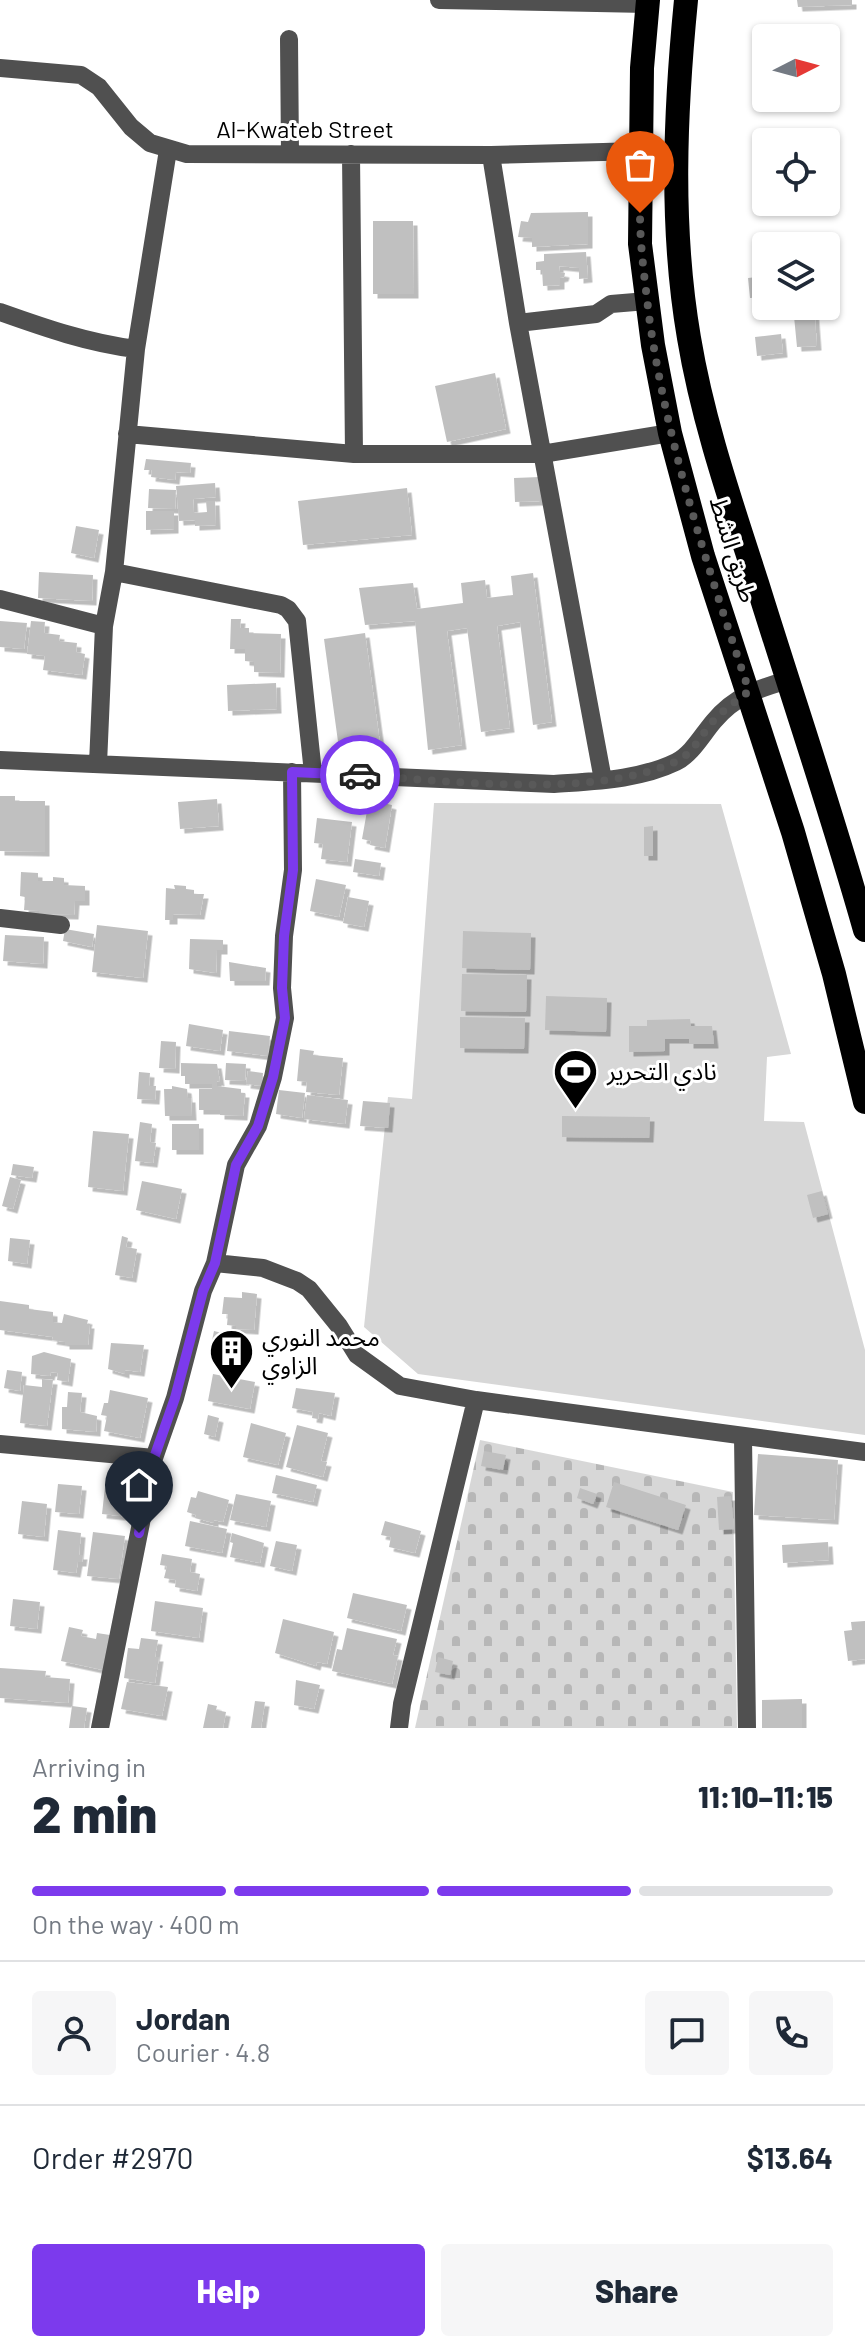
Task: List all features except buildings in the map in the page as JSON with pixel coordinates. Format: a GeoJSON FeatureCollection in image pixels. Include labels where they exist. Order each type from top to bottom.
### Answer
{"type":"FeatureCollection","features":[{"type":"Feature","properties":{"kind":"highway","name":"طريق الشط"},"geometry":{"type":"LineString","coordinates":[[686,0],[675,155],[678,244],[689,337],[712,441],[829,803],[865,930]]}},
{"type":"Feature","properties":{"kind":"highway","name":"طريق الشط"},"geometry":{"type":"LineString","coordinates":[[648,2],[642,68],[640,244],[670,433],[703,556],[749,691],[822,931],[865,1102]]}},
{"type":"Feature","properties":{"kind":"street"},"geometry":{"type":"LineString","coordinates":[[439,0],[648,2]]}},
{"type":"Feature","properties":{"kind":"street"},"geometry":{"type":"LineString","coordinates":[[289,39],[290,154]]}},
{"type":"Feature","properties":{"kind":"street","name":"Al-Kwateb Street"},"geometry":{"type":"LineString","coordinates":[[0,68],[81,75],[99,87],[131,127],[150,143],[187,154],[491,155],[641,151]]}},
{"type":"Feature","properties":{"kind":"street"},"geometry":{"type":"LineString","coordinates":[[98,764],[104,626],[114,572],[136,349],[168,150]]}},
{"type":"Feature","properties":{"kind":"street"},"geometry":{"type":"LineString","coordinates":[[351,154],[354,454]]}},
{"type":"Feature","properties":{"kind":"street"},"geometry":{"type":"LineString","coordinates":[[491,155],[518,323],[603,780]]}},
{"type":"Feature","properties":{"kind":"street"},"geometry":{"type":"LineString","coordinates":[[518,323],[596,314],[611,304],[647,301]]}},
{"type":"Feature","properties":{"kind":"street"},"geometry":{"type":"LineString","coordinates":[[0,312],[77,338],[136,349]]}},
{"type":"Feature","properties":{"kind":"street"},"geometry":{"type":"LineString","coordinates":[[127,434],[354,454],[542,454],[670,433]]}},
{"type":"Feature","properties":{"kind":"street"},"geometry":{"type":"LineString","coordinates":[[114,572],[281,605],[288,609],[297,621],[313,773]]}},
{"type":"Feature","properties":{"kind":"street"},"geometry":{"type":"LineString","coordinates":[[0,599],[104,626]]}},
{"type":"Feature","properties":{"kind":"street"},"geometry":{"type":"LineString","coordinates":[[0,760],[554,784],[619,779],[675,762],[687,754],[716,718],[749,691],[788,680]]}},
{"type":"Feature","properties":{"kind":"street"},"geometry":{"type":"LineString","coordinates":[[100,1728],[154,1458],[175,1398],[203,1291],[215,1263],[236,1165],[258,1126],[273,1077],[285,1018],[282,988],[284,936],[293,870],[292,772]]}},
{"type":"Feature","properties":{"kind":"street"},"geometry":{"type":"LineString","coordinates":[[0,918],[61,925]]}},
{"type":"Feature","properties":{"kind":"street"},"geometry":{"type":"LineString","coordinates":[[215,1263],[263,1268],[297,1281],[309,1289],[339,1326],[357,1355],[400,1386],[476,1400],[865,1452]]}},
{"type":"Feature","properties":{"kind":"street"},"geometry":{"type":"LineString","coordinates":[[399,1728],[405,1689],[476,1400]]}},
{"type":"Feature","properties":{"kind":"street"},"geometry":{"type":"LineString","coordinates":[[743,1437],[747,1728]]}},
{"type":"Feature","properties":{"kind":"street"},"geometry":{"type":"LineString","coordinates":[[0,1444],[154,1458]]}},
{"type":"Feature","properties":{"kind":"green space","name":"نادي التحرير"},"geometry":{"type":"Polygon","coordinates":[[[434,803],[721,804],[791,1054],[767,1057],[764,1121],[804,1122],[865,1350],[865,1435],[418,1374],[364,1327],[388,1097],[412,1099],[434,803]]]}},
{"type":"Feature","properties":{"kind":"green space"},"geometry":{"type":"Polygon","coordinates":[[[480,1440],[733,1492],[737,1728],[415,1728],[480,1440]]]}},
{"type":"Feature","properties":{"kind":"way so far"},"geometry":{"type":"LineString","coordinates":[[360,775],[554,784],[619,779],[675,762],[687,754],[716,718],[749,691],[703,556],[670,433],[653,345],[640,244],[640,213]]}},
{"type":"Feature","properties":{"kind":"place","name":"نادي التحرير"},"geometry":{"type":"Point","coordinates":[576,1111]}},
{"type":"Feature","properties":{"kind":"place","name":"محمد النوري الزاوي"},"geometry":{"type":"Point","coordinates":[231,1391]}},
{"type":"Feature","properties":{"kind":"route"},"geometry":{"type":"LineString","coordinates":[[139,1533],[154,1458],[175,1398],[203,1291],[222,1237],[236,1165],[258,1126],[273,1077],[285,1018],[282,988],[286,914],[293,870],[292,772],[360,775]]}}]}
